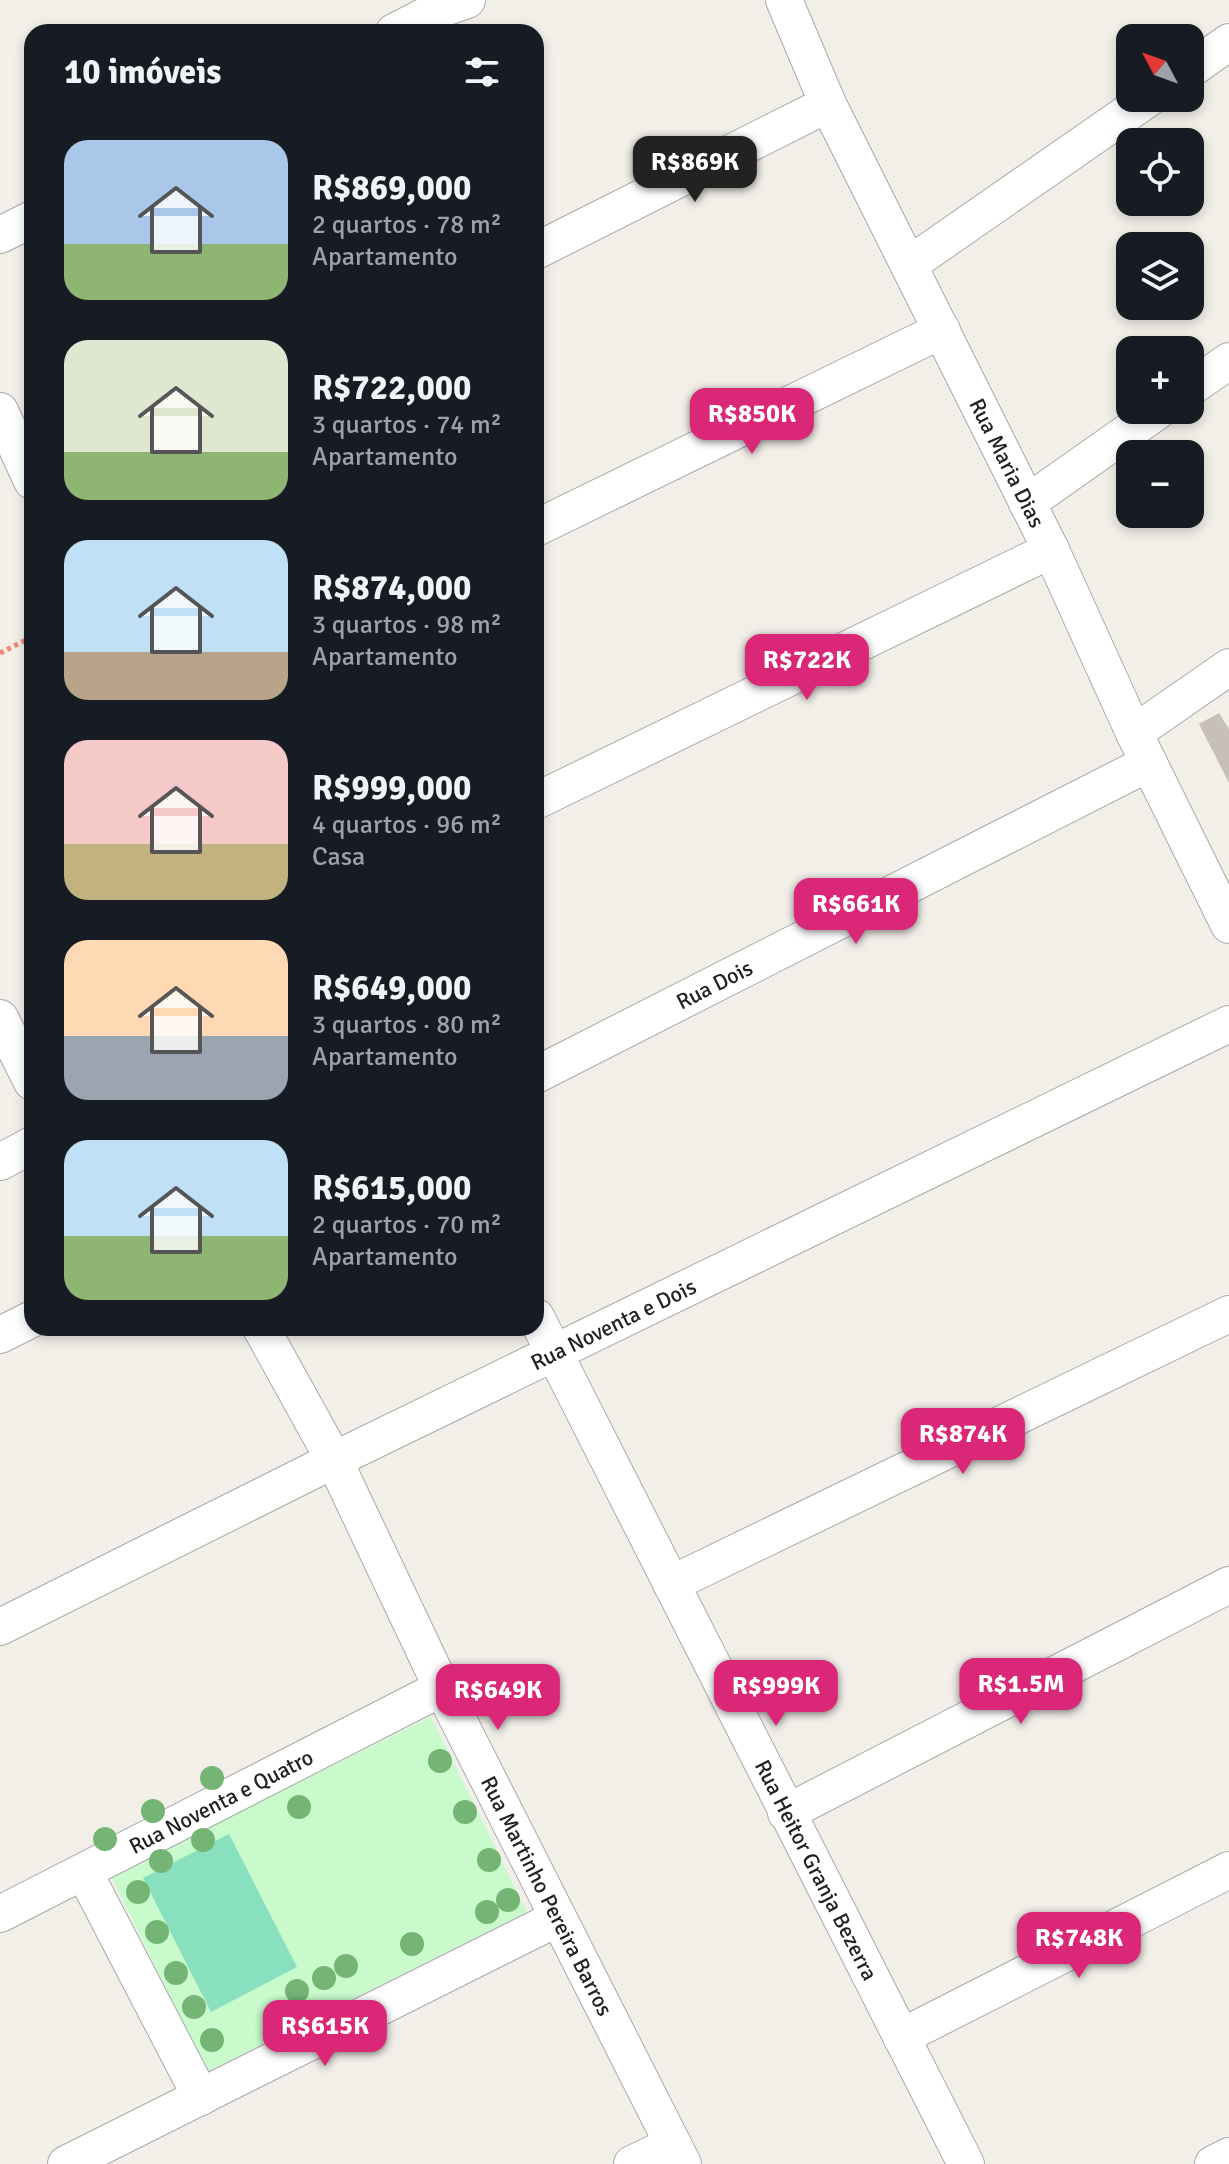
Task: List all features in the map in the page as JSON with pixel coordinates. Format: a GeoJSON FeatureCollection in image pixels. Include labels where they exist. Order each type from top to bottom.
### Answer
{"type":"FeatureCollection","features":[{"type":"Feature","properties":{"kind":"street"},"geometry":{"type":"LineString","coordinates":[[410,24],[467,0]]}},
{"type":"Feature","properties":{"kind":"street","name":"Rua Maria Dias"},"geometry":{"type":"LineString","coordinates":[[784,0],[828,104],[1051,550],[1142,748],[1229,925]]}},
{"type":"Feature","properties":{"kind":"street"},"geometry":{"type":"LineString","coordinates":[[1204,60],[1229,42]]}},
{"type":"Feature","properties":{"kind":"street"},"geometry":{"type":"LineString","coordinates":[[544,247],[828,104]]}},
{"type":"Feature","properties":{"kind":"street"},"geometry":{"type":"LineString","coordinates":[[910,264],[1129,112]]}},
{"type":"Feature","properties":{"kind":"street"},"geometry":{"type":"LineString","coordinates":[[0,235],[24,223]]}},
{"type":"Feature","properties":{"kind":"street"},"geometry":{"type":"LineString","coordinates":[[544,524],[942,330]]}},
{"type":"Feature","properties":{"kind":"street"},"geometry":{"type":"LineString","coordinates":[[1204,378],[1229,361]]}},
{"type":"Feature","properties":{"kind":"street"},"geometry":{"type":"LineString","coordinates":[[0,411],[24,464]]}},
{"type":"Feature","properties":{"kind":"street"},"geometry":{"type":"LineString","coordinates":[[1027,503],[1139,424]]}},
{"type":"Feature","properties":{"kind":"street"},"geometry":{"type":"LineString","coordinates":[[544,797],[1051,550]]}},
{"type":"Feature","properties":{"kind":"street","name":"Rua Dois"},"geometry":{"type":"LineString","coordinates":[[544,1071],[1142,748],[1229,667]]}},
{"type":"Feature","properties":{"kind":"street"},"geometry":{"type":"LineString","coordinates":[[0,1018],[24,1066]]}},
{"type":"Feature","properties":{"kind":"street","name":"Rua Noventa e Dois"},"geometry":{"type":"LineString","coordinates":[[0,1627],[334,1460],[1229,1024]]}},
{"type":"Feature","properties":{"kind":"street"},"geometry":{"type":"LineString","coordinates":[[0,1162],[24,1149]]}},
{"type":"Feature","properties":{"kind":"street"},"geometry":{"type":"LineString","coordinates":[[671,1584],[1229,1314]]}},
{"type":"Feature","properties":{"kind":"street"},"geometry":{"type":"LineString","coordinates":[[0,1335],[24,1323]]}},
{"type":"Feature","properties":{"kind":"street","name":"Rua Heitor Granja Bezerra"},"geometry":{"type":"LineString","coordinates":[[544,1333],[966,2164]]}},
{"type":"Feature","properties":{"kind":"street","name":"Rua Martinho Pereira Barros"},"geometry":{"type":"LineString","coordinates":[[265,1336],[334,1460],[442,1688],[678,2154]]}},
{"type":"Feature","properties":{"kind":"street"},"geometry":{"type":"LineString","coordinates":[[786,1813],[1229,1585]]}},
{"type":"Feature","properties":{"kind":"street","name":"Rua Noventa e Quatro"},"geometry":{"type":"LineString","coordinates":[[0,1914],[442,1688]]}},
{"type":"Feature","properties":{"kind":"street"},"geometry":{"type":"LineString","coordinates":[[901,2037],[1229,1870]]}},
{"type":"Feature","properties":{"kind":"street"},"geometry":{"type":"LineString","coordinates":[[84,1872],[201,2097]]}},
{"type":"Feature","properties":{"kind":"street"},"geometry":{"type":"LineString","coordinates":[[66,2164],[558,1918]]}},
{"type":"Feature","properties":{"kind":"street"},"geometry":{"type":"LineString","coordinates":[[632,2164],[678,2154]]}},
{"type":"Feature","properties":{"kind":"street"},"geometry":{"type":"LineString","coordinates":[[1213,2164],[1229,2156]]}},
{"type":"Feature","properties":{"kind":"path"},"geometry":{"type":"LineString","coordinates":[[0,653],[24,641]]}},
{"type":"Feature","properties":{"kind":"green space"},"geometry":{"type":"Polygon","coordinates":[[[431,1717],[527,1912],[207,2072],[111,1876],[431,1717]]]}},
{"type":"Feature","properties":{"kind":"green space"},"geometry":{"type":"Polygon","coordinates":[[[229,1834],[297,1967],[211,2012],[143,1878],[229,1834]]]}},
{"type":"Feature","properties":{"kind":"building"},"geometry":{"type":"Polygon","coordinates":[[[1219,713],[1229,729],[1229,783],[1199,724],[1219,713]]]}}]}
